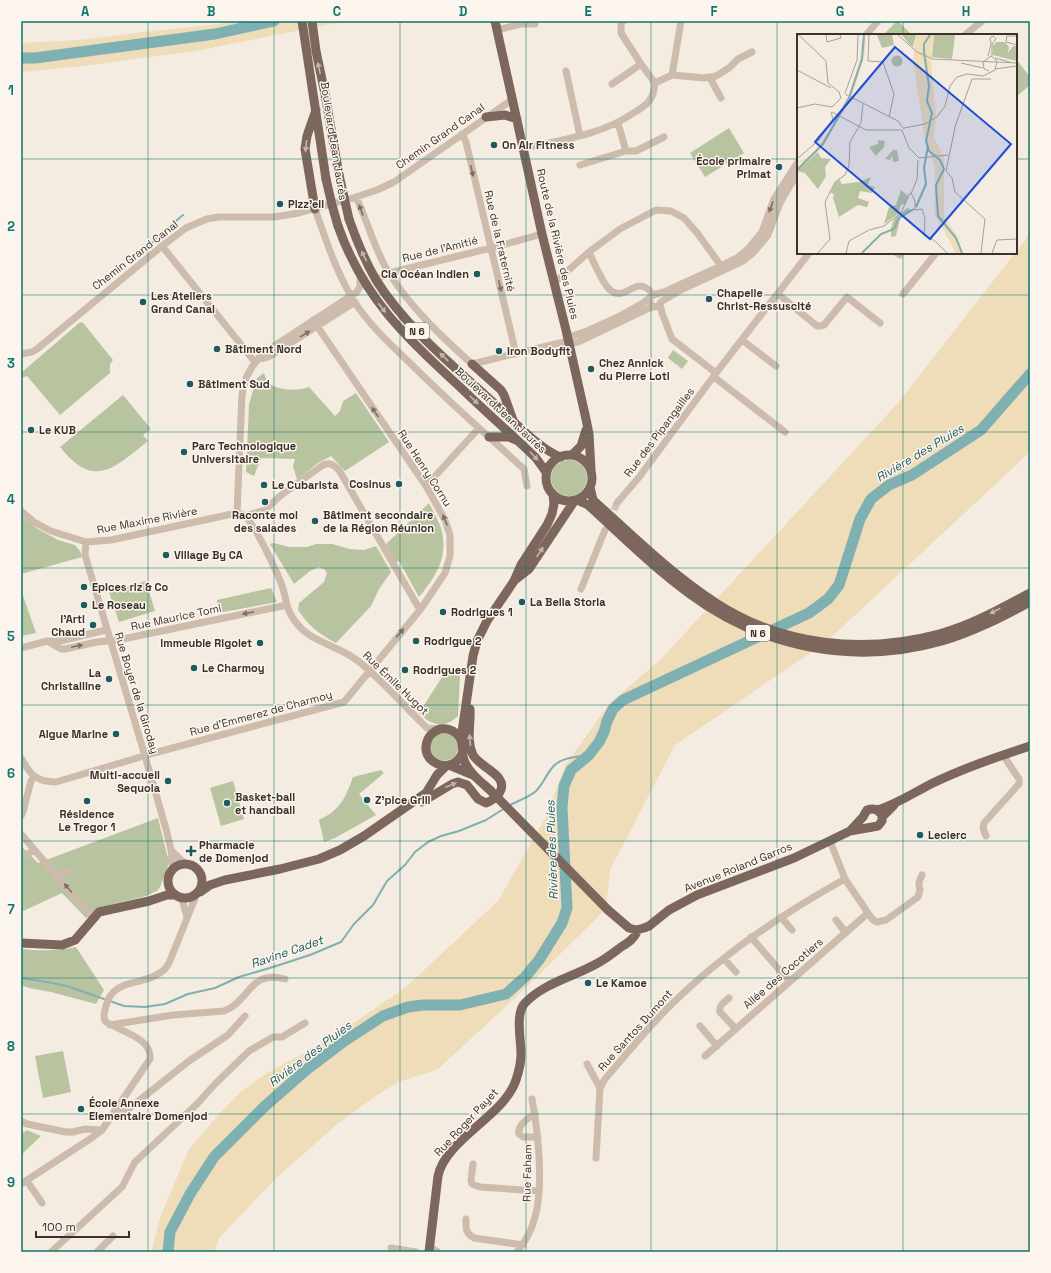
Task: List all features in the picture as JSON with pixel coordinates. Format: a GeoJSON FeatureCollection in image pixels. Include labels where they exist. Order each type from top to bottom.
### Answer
{"type":"FeatureCollection","features":[{"type":"Feature","properties":{"kind":"main road","name":"Boulevard Jean Jaurès"},"geometry":{"type":"LineString","coordinates":[[302,21],[325,94],[338,175],[349,219],[376,280],[397,308],[421,335],[514,422],[545,449],[561,457]]}},
{"type":"Feature","properties":{"kind":"main road","name":"Boulevard Jean Jaurès"},"geometry":{"type":"LineString","coordinates":[[312,21],[311,52],[316,109],[326,178],[332,205],[344,244],[360,276],[397,327],[536,458],[546,472]]}},
{"type":"Feature","properties":{"kind":"main road","name":"Route de la Rivière des Pluies"},"geometry":{"type":"LineString","coordinates":[[496,26],[542,234],[587,426]]}},
{"type":"Feature","properties":{"kind":"main road"},"geometry":{"type":"LineString","coordinates":[[315,209],[304,149],[316,109]]}},
{"type":"Feature","properties":{"kind":"main road"},"geometry":{"type":"LineString","coordinates":[[486,117],[505,115],[517,118]]}},
{"type":"Feature","properties":{"kind":"main road"},"geometry":{"type":"LineString","coordinates":[[472,364],[501,390],[514,422]]}},
{"type":"Feature","properties":{"kind":"main road"},"geometry":{"type":"LineString","coordinates":[[572,455],[581,446],[587,426]]}},
{"type":"Feature","properties":{"kind":"main road"},"geometry":{"type":"LineString","coordinates":[[587,426],[591,470]]}},
{"type":"Feature","properties":{"kind":"main road"},"geometry":{"type":"LineString","coordinates":[[489,436],[509,438],[519,442]]}},
{"type":"Feature","properties":{"kind":"main road"},"geometry":{"type":"LineString","coordinates":[[546,472],[551,464],[561,457],[572,455],[580,458],[591,470]]}},
{"type":"Feature","properties":{"kind":"main road","name":"N 6"},"geometry":{"type":"LineString","coordinates":[[591,470],[592,479],[590,487],[593,500],[670,574]]}},
{"type":"Feature","properties":{"kind":"main road","name":"N 6"},"geometry":{"type":"LineString","coordinates":[[546,472],[548,486],[553,494],[567,501],[576,500],[588,505],[670,574],[717,604],[759,626],[806,639],[861,649],[898,650],[942,641],[988,624],[1030,602]]}},
{"type":"Feature","properties":{"kind":"main road"},"geometry":{"type":"LineString","coordinates":[[514,581],[528,569],[576,500],[590,487]]}},
{"type":"Feature","properties":{"kind":"main road"},"geometry":{"type":"LineString","coordinates":[[553,494],[554,504],[552,514],[521,565],[514,581],[487,621],[476,641],[461,739],[462,752],[464,760],[474,776],[490,790],[625,926],[638,930]]}},
{"type":"Feature","properties":{"kind":"main road","name":"N 6"},"geometry":{"type":"LineString","coordinates":[[861,649],[940,634],[985,617],[1030,593]]}},
{"type":"Feature","properties":{"kind":"main road"},"geometry":{"type":"LineString","coordinates":[[393,817],[404,814],[452,784],[464,783],[478,799],[486,803],[499,793],[502,786],[501,780],[497,775],[479,763],[469,743],[470,715],[467,700]]}},
{"type":"Feature","properties":{"kind":"main road"},"geometry":{"type":"LineString","coordinates":[[465,711],[459,721],[432,734],[427,743],[428,755],[436,763],[448,765],[474,776]]}},
{"type":"Feature","properties":{"kind":"main road"},"geometry":{"type":"LineString","coordinates":[[444,729],[453,731],[461,739]]}},
{"type":"Feature","properties":{"kind":"main road","name":"Avenue Roland Garros"},"geometry":{"type":"LineString","coordinates":[[880,814],[932,783],[964,769],[1030,746]]}},
{"type":"Feature","properties":{"kind":"main road"},"geometry":{"type":"LineString","coordinates":[[21,943],[62,945],[69,943],[75,940],[99,912],[149,901],[167,895],[189,899],[210,885],[225,880],[255,875],[319,859],[340,850],[393,817],[426,793],[437,775],[448,765],[458,760],[462,752]]}},
{"type":"Feature","properties":{"kind":"main road"},"geometry":{"type":"LineString","coordinates":[[436,763],[437,775]]}},
{"type":"Feature","properties":{"kind":"main road","name":"Avenue Roland Garros"},"geometry":{"type":"LineString","coordinates":[[638,930],[649,926],[670,910],[697,895],[794,858],[850,831],[878,826],[882,821],[880,814],[871,808],[867,810],[863,817],[850,831]]}},
{"type":"Feature","properties":{"kind":"main road"},"geometry":{"type":"LineString","coordinates":[[863,817],[866,825],[869,827]]}},
{"type":"Feature","properties":{"kind":"main road"},"geometry":{"type":"LineString","coordinates":[[178,897],[171,892],[168,883],[169,875],[178,865],[191,865],[209,877],[225,880]]}},
{"type":"Feature","properties":{"kind":"main road"},"geometry":{"type":"LineString","coordinates":[[198,894],[202,885],[200,872]]}},
{"type":"Feature","properties":{"kind":"main road"},"geometry":{"type":"LineString","coordinates":[[149,901],[168,883]]}},
{"type":"Feature","properties":{"kind":"main road"},"geometry":{"type":"LineString","coordinates":[[621,947],[628,936],[625,926]]}},
{"type":"Feature","properties":{"kind":"main road","name":"Rue Roger Payet"},"geometry":{"type":"LineString","coordinates":[[430,1249],[438,1176],[441,1164],[456,1147],[500,1104],[515,1083],[520,1067],[521,1053],[519,1018],[523,1005],[531,997],[550,985],[607,958],[634,938],[638,930]]}},
{"type":"Feature","properties":{"kind":"street"},"geometry":{"type":"LineString","coordinates":[[524,148],[595,132],[618,123],[646,105],[652,98],[655,83],[621,33],[621,24],[623,21]]}},
{"type":"Feature","properties":{"kind":"street"},"geometry":{"type":"LineString","coordinates":[[672,75],[681,21]]}},
{"type":"Feature","properties":{"kind":"street"},"geometry":{"type":"LineString","coordinates":[[867,34],[878,21]]}},
{"type":"Feature","properties":{"kind":"street"},"geometry":{"type":"LineString","coordinates":[[966,34],[982,21]]}},
{"type":"Feature","properties":{"kind":"street"},"geometry":{"type":"LineString","coordinates":[[496,26],[535,24]]}},
{"type":"Feature","properties":{"kind":"street"},"geometry":{"type":"LineString","coordinates":[[655,83],[672,75],[710,78],[729,68],[738,59],[752,52]]}},
{"type":"Feature","properties":{"kind":"street"},"geometry":{"type":"LineString","coordinates":[[612,84],[641,64]]}},
{"type":"Feature","properties":{"kind":"street"},"geometry":{"type":"LineString","coordinates":[[566,71],[580,136]]}},
{"type":"Feature","properties":{"kind":"street"},"geometry":{"type":"LineString","coordinates":[[710,78],[721,98]]}},
{"type":"Feature","properties":{"kind":"street","name":"Chemin Grand Canal"},"geometry":{"type":"LineString","coordinates":[[21,354],[32,352],[37,349],[186,228],[207,219],[219,217],[275,217],[299,213],[377,190],[394,182],[512,99]]}},
{"type":"Feature","properties":{"kind":"street"},"geometry":{"type":"LineString","coordinates":[[618,123],[626,151]]}},
{"type":"Feature","properties":{"kind":"street","name":"Rue de la Fraternité"},"geometry":{"type":"LineString","coordinates":[[462,134],[466,142],[516,354]]}},
{"type":"Feature","properties":{"kind":"street"},"geometry":{"type":"LineString","coordinates":[[580,165],[626,151],[636,151],[664,137]]}},
{"type":"Feature","properties":{"kind":"street"},"geometry":{"type":"LineString","coordinates":[[568,341],[572,336],[618,317],[653,296],[737,258],[757,240],[762,232],[774,199],[797,164]]}},
{"type":"Feature","properties":{"kind":"street"},"geometry":{"type":"LineString","coordinates":[[356,197],[378,251],[389,273],[404,295],[428,322],[472,364],[568,341],[573,343],[578,342],[640,312],[658,305],[683,290],[743,261],[753,253],[768,235],[780,203],[797,174]]}},
{"type":"Feature","properties":{"kind":"street"},"geometry":{"type":"LineString","coordinates":[[315,209],[333,259],[353,299],[387,342],[444,398],[489,436],[524,469],[527,486]]}},
{"type":"Feature","properties":{"kind":"street"},"geometry":{"type":"LineString","coordinates":[[554,282],[589,252],[625,225],[656,210],[671,211],[684,218],[698,234],[721,266]]}},
{"type":"Feature","properties":{"kind":"street","name":"Rue de l'Amitié"},"geometry":{"type":"LineString","coordinates":[[376,280],[389,273],[542,234]]}},
{"type":"Feature","properties":{"kind":"street"},"geometry":{"type":"LineString","coordinates":[[162,246],[257,361]]}},
{"type":"Feature","properties":{"kind":"street"},"geometry":{"type":"LineString","coordinates":[[589,252],[606,286],[613,292],[621,294],[638,285],[647,288],[653,296],[661,297],[658,305],[672,339],[785,432]]}},
{"type":"Feature","properties":{"kind":"street","name":"Rue des Pipangailles"},"geometry":{"type":"LineString","coordinates":[[617,503],[640,476],[680,421],[808,254]]}},
{"type":"Feature","properties":{"kind":"street"},"geometry":{"type":"LineString","coordinates":[[903,294],[935,254]]}},
{"type":"Feature","properties":{"kind":"street"},"geometry":{"type":"LineString","coordinates":[[360,276],[360,286],[353,299],[315,323],[270,356],[257,361],[246,378],[242,394],[237,513],[245,516],[265,510],[280,496],[323,465],[328,463],[334,465],[339,470],[420,610]]}},
{"type":"Feature","properties":{"kind":"street"},"geometry":{"type":"LineString","coordinates":[[778,294],[817,326],[824,325],[847,297],[880,323]]}},
{"type":"Feature","properties":{"kind":"street"},"geometry":{"type":"LineString","coordinates":[[653,296],[651,305],[658,305]]}},
{"type":"Feature","properties":{"kind":"street","name":"Rue Henry Cornu"},"geometry":{"type":"LineString","coordinates":[[315,323],[426,486],[445,520],[450,535],[450,556],[445,573],[420,610],[369,671]]}},
{"type":"Feature","properties":{"kind":"street"},"geometry":{"type":"LineString","coordinates":[[742,340],[776,366]]}},
{"type":"Feature","properties":{"kind":"street"},"geometry":{"type":"LineString","coordinates":[[426,486],[479,428]]}},
{"type":"Feature","properties":{"kind":"street","name":"Rue Maxime Rivière"},"geometry":{"type":"LineString","coordinates":[[21,511],[34,522],[51,531],[86,542],[119,538],[237,513]]}},
{"type":"Feature","properties":{"kind":"street","name":"Rue Émile Hugot"},"geometry":{"type":"LineString","coordinates":[[245,516],[256,532],[278,576],[286,605],[292,616],[307,634],[352,656],[369,671],[427,728],[429,738]]}},
{"type":"Feature","properties":{"kind":"street"},"geometry":{"type":"LineString","coordinates":[[581,589],[605,530]]}},
{"type":"Feature","properties":{"kind":"street","name":"Rue Boyer de la Giroday"},"geometry":{"type":"LineString","coordinates":[[86,542],[84,555],[172,850],[173,869]]}},
{"type":"Feature","properties":{"kind":"street","name":"Rue Maurice Tomi"},"geometry":{"type":"LineString","coordinates":[[47,641],[61,649],[118,640],[286,605]]}},
{"type":"Feature","properties":{"kind":"street"},"geometry":{"type":"LineString","coordinates":[[21,648],[47,641],[60,641],[106,630]]}},
{"type":"Feature","properties":{"kind":"street","name":"Rue d'Emmerez de Charmoy"},"geometry":{"type":"LineString","coordinates":[[34,777],[44,781],[56,782],[145,756],[344,702],[369,671]]}},
{"type":"Feature","properties":{"kind":"street","name":"Rue Émile Hugot"},"geometry":{"type":"LineString","coordinates":[[427,728],[444,729]]}},
{"type":"Feature","properties":{"kind":"street"},"geometry":{"type":"LineString","coordinates":[[986,836],[983,828],[984,823],[1019,784],[1019,779],[1003,755]]}},
{"type":"Feature","properties":{"kind":"street"},"geometry":{"type":"LineString","coordinates":[[21,758],[27,769],[34,777],[31,781],[21,816]]}},
{"type":"Feature","properties":{"kind":"street"},"geometry":{"type":"LineString","coordinates":[[21,834],[57,876],[79,906],[94,917]]}},
{"type":"Feature","properties":{"kind":"street"},"geometry":{"type":"LineString","coordinates":[[830,841],[845,878],[873,920],[877,922],[886,920],[918,897],[920,890],[918,886],[922,875]]}},
{"type":"Feature","properties":{"kind":"street"},"geometry":{"type":"LineString","coordinates":[[28,855],[34,849]]}},
{"type":"Feature","properties":{"kind":"street","name":"Rue Boyer de la Giroday"},"geometry":{"type":"LineString","coordinates":[[172,850],[185,864]]}},
{"type":"Feature","properties":{"kind":"street"},"geometry":{"type":"LineString","coordinates":[[57,876],[66,872]]}},
{"type":"Feature","properties":{"kind":"street","name":"Rue Santos Dumont"},"geometry":{"type":"LineString","coordinates":[[596,1158],[600,1088],[605,1079],[660,1016],[694,983],[751,936],[809,898],[845,878]]}},
{"type":"Feature","properties":{"kind":"street"},"geometry":{"type":"LineString","coordinates":[[42,1203],[24,1183],[102,1130],[150,1059],[150,1050],[142,1041],[105,1021],[103,1017],[104,1010],[110,996],[123,986],[161,973],[170,963],[187,917],[198,894]]}},
{"type":"Feature","properties":{"kind":"street"},"geometry":{"type":"LineString","coordinates":[[178,897],[187,917]]}},
{"type":"Feature","properties":{"kind":"street","name":"Allée des Cocotiers"},"geometry":{"type":"LineString","coordinates":[[705,1056],[868,913]]}},
{"type":"Feature","properties":{"kind":"street"},"geometry":{"type":"LineString","coordinates":[[781,917],[792,930]]}},
{"type":"Feature","properties":{"kind":"street"},"geometry":{"type":"LineString","coordinates":[[836,920],[846,933]]}},
{"type":"Feature","properties":{"kind":"street"},"geometry":{"type":"LineString","coordinates":[[751,936],[789,981]]}},
{"type":"Feature","properties":{"kind":"street"},"geometry":{"type":"LineString","coordinates":[[724,959],[736,972]]}},
{"type":"Feature","properties":{"kind":"street"},"geometry":{"type":"LineString","coordinates":[[110,1025],[173,1015],[224,1011],[235,1005],[247,991],[259,981],[265,978],[273,977],[285,979]]}},
{"type":"Feature","properties":{"kind":"street","name":"Allée des Cocotiers"},"geometry":{"type":"LineString","coordinates":[[729,998],[720,1006],[719,1009],[736,1029]]}},
{"type":"Feature","properties":{"kind":"street"},"geometry":{"type":"LineString","coordinates":[[115,1110],[122,1113],[127,1110],[188,1061],[228,1035],[246,1016]]}},
{"type":"Feature","properties":{"kind":"street"},"geometry":{"type":"LineString","coordinates":[[51,1252],[122,1187],[136,1162],[197,1104],[249,1051],[273,1037],[282,1037],[305,1023]]}},
{"type":"Feature","properties":{"kind":"street"},"geometry":{"type":"LineString","coordinates":[[700,1026],[717,1046]]}},
{"type":"Feature","properties":{"kind":"street"},"geometry":{"type":"LineString","coordinates":[[587,1064],[600,1088]]}},
{"type":"Feature","properties":{"kind":"street","name":"Rue Faham"},"geometry":{"type":"LineString","coordinates":[[516,1252],[523,1245],[530,1232],[535,1218],[539,1191],[538,1137],[532,1099]]}},
{"type":"Feature","properties":{"kind":"street","name":"Rue Faham"},"geometry":{"type":"LineString","coordinates":[[535,1113],[520,1126],[518,1130],[519,1134],[523,1137],[538,1137]]}},
{"type":"Feature","properties":{"kind":"street"},"geometry":{"type":"LineString","coordinates":[[21,1121],[28,1124],[66,1132],[85,1129],[102,1130]]}},
{"type":"Feature","properties":{"kind":"street"},"geometry":{"type":"LineString","coordinates":[[473,1164],[471,1180],[475,1186],[539,1191]]}},
{"type":"Feature","properties":{"kind":"street"},"geometry":{"type":"LineString","coordinates":[[466,1219],[466,1230],[470,1236],[474,1238],[523,1245]]}},
{"type":"Feature","properties":{"kind":"street"},"geometry":{"type":"LineString","coordinates":[[97,1252],[113,1236]]}},
{"type":"Feature","properties":{"kind":"street"},"geometry":{"type":"LineString","coordinates":[[391,1248],[416,1252]]}},
{"type":"Feature","properties":{"kind":"street"},"geometry":{"type":"LineString","coordinates":[[430,1249],[438,1252]]}},
{"type":"Feature","properties":{"kind":"green space"},"geometry":{"type":"Polygon","coordinates":[[[898,21],[911,34],[884,34],[898,21]]]}},
{"type":"Feature","properties":{"kind":"green space"},"geometry":{"type":"Polygon","coordinates":[[[1017,60],[1030,77],[1030,85],[1017,96],[1017,60]]]}},
{"type":"Feature","properties":{"kind":"green space"},"geometry":{"type":"Polygon","coordinates":[[[729,128],[744,153],[705,177],[690,153],[729,128]]]}},
{"type":"Feature","properties":{"kind":"green space"},"geometry":{"type":"Polygon","coordinates":[[[82,322],[113,360],[110,364],[110,373],[60,415],[27,376],[21,378],[21,373],[82,322]]]}},
{"type":"Feature","properties":{"kind":"green space"},"geometry":{"type":"Polygon","coordinates":[[[673,350],[688,361],[682,369],[668,358],[673,350]]]}},
{"type":"Feature","properties":{"kind":"green space"},"geometry":{"type":"Polygon","coordinates":[[[264,373],[268,382],[282,389],[293,390],[309,387],[335,416],[340,411],[343,401],[356,393],[389,442],[345,471],[331,456],[318,463],[297,480],[293,466],[295,459],[261,458],[254,476],[246,472],[249,404],[257,378],[264,373]]]}},
{"type":"Feature","properties":{"kind":"green space"},"geometry":{"type":"Polygon","coordinates":[[[123,395],[151,429],[143,435],[148,441],[114,466],[104,470],[94,471],[83,468],[72,460],[60,447],[123,395]]]}},
{"type":"Feature","properties":{"kind":"green space"},"geometry":{"type":"Polygon","coordinates":[[[573,460],[582,465],[586,471],[586,485],[582,491],[573,496],[565,496],[556,491],[552,485],[551,474],[556,465],[562,461],[573,460]]]}},
{"type":"Feature","properties":{"kind":"green space"},"geometry":{"type":"Polygon","coordinates":[[[429,503],[441,528],[443,548],[442,557],[436,574],[419,597],[399,561],[396,563],[386,544],[429,503]]]}},
{"type":"Feature","properties":{"kind":"green space"},"geometry":{"type":"Polygon","coordinates":[[[21,516],[38,529],[58,540],[75,545],[80,551],[82,557],[21,574],[21,516]]]}},
{"type":"Feature","properties":{"kind":"green space"},"geometry":{"type":"Polygon","coordinates":[[[274,543],[289,547],[307,547],[316,544],[332,544],[350,549],[364,550],[376,546],[391,572],[379,589],[371,606],[336,643],[315,629],[306,621],[298,610],[299,603],[324,582],[327,573],[324,569],[319,567],[310,571],[294,584],[270,544],[274,543]]]}},
{"type":"Feature","properties":{"kind":"green space"},"geometry":{"type":"Polygon","coordinates":[[[146,581],[155,611],[119,622],[109,592],[146,581]]]}},
{"type":"Feature","properties":{"kind":"green space"},"geometry":{"type":"Polygon","coordinates":[[[271,588],[277,602],[218,613],[217,600],[271,588]]]}},
{"type":"Feature","properties":{"kind":"green space"},"geometry":{"type":"Polygon","coordinates":[[[21,590],[36,633],[21,636],[21,590]]]}},
{"type":"Feature","properties":{"kind":"green space"},"geometry":{"type":"Polygon","coordinates":[[[444,674],[460,676],[458,716],[448,723],[438,724],[429,721],[419,713],[444,674]]]}},
{"type":"Feature","properties":{"kind":"green space"},"geometry":{"type":"Polygon","coordinates":[[[438,733],[453,734],[458,743],[458,750],[455,756],[444,761],[438,759],[432,754],[429,745],[438,733]]]}},
{"type":"Feature","properties":{"kind":"green space"},"geometry":{"type":"Polygon","coordinates":[[[381,770],[384,773],[359,794],[376,815],[335,838],[324,842],[319,820],[332,812],[341,803],[353,777],[381,770]]]}},
{"type":"Feature","properties":{"kind":"green space","name":"Basket-ball et handball"},"geometry":{"type":"Polygon","coordinates":[[[233,781],[244,819],[221,826],[210,788],[233,781]]]}},
{"type":"Feature","properties":{"kind":"green space"},"geometry":{"type":"Polygon","coordinates":[[[158,818],[167,855],[170,861],[157,891],[146,896],[97,908],[86,918],[62,893],[21,912],[21,846],[38,863],[158,818]]]}},
{"type":"Feature","properties":{"kind":"green space"},"geometry":{"type":"Polygon","coordinates":[[[76,947],[104,990],[96,1004],[21,985],[21,949],[48,950],[76,947]]]}},
{"type":"Feature","properties":{"kind":"green space"},"geometry":{"type":"Polygon","coordinates":[[[63,1051],[71,1092],[43,1098],[35,1056],[63,1051]]]}},
{"type":"Feature","properties":{"kind":"green space"},"geometry":{"type":"Polygon","coordinates":[[[27,1130],[41,1136],[21,1155],[21,1134],[27,1130]]]}},
{"type":"Feature","properties":{"kind":"sand"},"geometry":{"type":"Polygon","coordinates":[[[231,21],[347,21],[195,51],[83,66],[21,72],[21,43],[80,40],[219,24],[231,21]]]}},
{"type":"Feature","properties":{"kind":"sand"},"geometry":{"type":"Polygon","coordinates":[[[1030,233],[1030,452],[825,643],[675,745],[610,870],[606,909],[516,997],[437,1070],[398,1082],[336,1125],[274,1180],[220,1237],[214,1252],[151,1252],[161,1215],[189,1149],[219,1114],[240,1092],[264,1075],[333,1037],[405,988],[498,901],[545,819],[565,766],[609,704],[661,659],[898,403],[1014,254],[1017,254],[1017,252],[1030,233]]]}},
{"type":"Feature","properties":{"kind":"waterway"},"geometry":{"type":"LineString","coordinates":[[21,58],[35,58],[215,34],[274,21]]}},
{"type":"Feature","properties":{"kind":"waterway"},"geometry":{"type":"LineString","coordinates":[[143,253],[157,237],[183,215]]}},
{"type":"Feature","properties":{"kind":"waterway","name":"Rivière des Pluies"},"geometry":{"type":"LineString","coordinates":[[168,1252],[170,1232],[190,1194],[214,1157],[264,1107],[306,1070],[343,1042],[383,1016],[408,1007],[423,1005],[460,1005],[506,994],[525,977],[539,960],[562,923],[567,908],[562,808],[564,786],[571,770],[589,755],[599,742],[613,709],[623,700],[809,613],[828,599],[839,585],[860,519],[871,499],[889,485],[912,475],[981,430],[1030,374]]}},
{"type":"Feature","properties":{"kind":"waterway","name":"Ravine Cadet"},"geometry":{"type":"LineString","coordinates":[[508,806],[526,798],[536,791],[555,764],[569,758],[589,755]]}},
{"type":"Feature","properties":{"kind":"waterway","name":"Ravine Cadet"},"geometry":{"type":"LineString","coordinates":[[21,978],[67,986],[124,1006],[145,1007],[165,1004],[188,994],[215,988],[239,977],[310,955],[341,942],[354,924],[373,905],[387,881],[405,865],[415,852],[428,842],[486,820],[505,808]]}},
{"type":"Feature","properties":{"kind":"tunnel"},"geometry":{"type":"LineString","coordinates":[[610,520],[617,503]]}},
{"type":"Feature","properties":{"kind":"place","name":"On Air Fitness"},"geometry":{"type":"Point","coordinates":[494,145]}},
{"type":"Feature","properties":{"kind":"place","name":"École primaire Primat"},"geometry":{"type":"Point","coordinates":[779,167]}},
{"type":"Feature","properties":{"kind":"place","name":"Pizz'eli"},"geometry":{"type":"Point","coordinates":[280,204]}},
{"type":"Feature","properties":{"kind":"place","name":"Cia Océan Indien"},"geometry":{"type":"Point","coordinates":[477,274]}},
{"type":"Feature","properties":{"kind":"place","name":"Chapelle Christ-Ressuscité"},"geometry":{"type":"Point","coordinates":[709,299]}},
{"type":"Feature","properties":{"kind":"place","name":"Les Ateliers Grand Canal"},"geometry":{"type":"Point","coordinates":[143,302]}},
{"type":"Feature","properties":{"kind":"place","name":"Bâtiment Nord"},"geometry":{"type":"Point","coordinates":[217,349]}},
{"type":"Feature","properties":{"kind":"place","name":"Iron Bodyfit"},"geometry":{"type":"Point","coordinates":[499,351]}},
{"type":"Feature","properties":{"kind":"place","name":"Chez Annick du Pierre Loti"},"geometry":{"type":"Point","coordinates":[591,369]}},
{"type":"Feature","properties":{"kind":"place","name":"Bâtiment Sud"},"geometry":{"type":"Point","coordinates":[190,384]}},
{"type":"Feature","properties":{"kind":"place","name":"Le KUB"},"geometry":{"type":"Point","coordinates":[31,430]}},
{"type":"Feature","properties":{"kind":"place","name":"Parc Technologique Universitaire"},"geometry":{"type":"Point","coordinates":[184,452]}},
{"type":"Feature","properties":{"kind":"place","name":"Cosinus"},"geometry":{"type":"Point","coordinates":[399,484]}},
{"type":"Feature","properties":{"kind":"place","name":"Le Cubarista"},"geometry":{"type":"Point","coordinates":[264,485]}},
{"type":"Feature","properties":{"kind":"place","name":"Raconte moi des salades"},"geometry":{"type":"Point","coordinates":[265,502]}},
{"type":"Feature","properties":{"kind":"place","name":"Bâtiment secondaire de la Région Réunion"},"geometry":{"type":"Point","coordinates":[315,521]}},
{"type":"Feature","properties":{"kind":"place","name":"Village By CA"},"geometry":{"type":"Point","coordinates":[166,555]}},
{"type":"Feature","properties":{"kind":"place","name":"Epices riz & Co"},"geometry":{"type":"Point","coordinates":[84,587]}},
{"type":"Feature","properties":{"kind":"place","name":"La Bella Storia"},"geometry":{"type":"Point","coordinates":[522,602]}},
{"type":"Feature","properties":{"kind":"place","name":"Le Roseau"},"geometry":{"type":"Point","coordinates":[84,605]}},
{"type":"Feature","properties":{"kind":"place","name":"Rodrigues 1"},"geometry":{"type":"Point","coordinates":[443,612]}},
{"type":"Feature","properties":{"kind":"place","name":"l'Arti Chaud"},"geometry":{"type":"Point","coordinates":[93,625]}},
{"type":"Feature","properties":{"kind":"place","name":"Rodrigue 2"},"geometry":{"type":"Point","coordinates":[416,641]}},
{"type":"Feature","properties":{"kind":"place","name":"Immeuble Rigolet"},"geometry":{"type":"Point","coordinates":[260,643]}},
{"type":"Feature","properties":{"kind":"place","name":"Le Charmoy"},"geometry":{"type":"Point","coordinates":[194,668]}},
{"type":"Feature","properties":{"kind":"place","name":"Rodrigues 2"},"geometry":{"type":"Point","coordinates":[405,670]}},
{"type":"Feature","properties":{"kind":"place","name":"La Christalline"},"geometry":{"type":"Point","coordinates":[109,679]}},
{"type":"Feature","properties":{"kind":"place","name":"Aigue Marine"},"geometry":{"type":"Point","coordinates":[116,734]}},
{"type":"Feature","properties":{"kind":"place","name":"Multi-accueil Sequoia"},"geometry":{"type":"Point","coordinates":[168,781]}},
{"type":"Feature","properties":{"kind":"place","name":"Z'pice Grill"},"geometry":{"type":"Point","coordinates":[367,800]}},
{"type":"Feature","properties":{"kind":"place","name":"Résidence Le Tregor 1"},"geometry":{"type":"Point","coordinates":[87,801]}},
{"type":"Feature","properties":{"kind":"place","name":"Basket-ball et handball"},"geometry":{"type":"Point","coordinates":[227,803]}},
{"type":"Feature","properties":{"kind":"place","name":"Leclerc"},"geometry":{"type":"Point","coordinates":[920,835]}},
{"type":"Feature","properties":{"kind":"place","name":"Pharmacie de Domenjod"},"geometry":{"type":"Point","coordinates":[191,851]}},
{"type":"Feature","properties":{"kind":"place","name":"Le Kamoe"},"geometry":{"type":"Point","coordinates":[588,983]}},
{"type":"Feature","properties":{"kind":"place","name":"École Annexe Elementaire Domenjod"},"geometry":{"type":"Point","coordinates":[81,1109]}}]}
